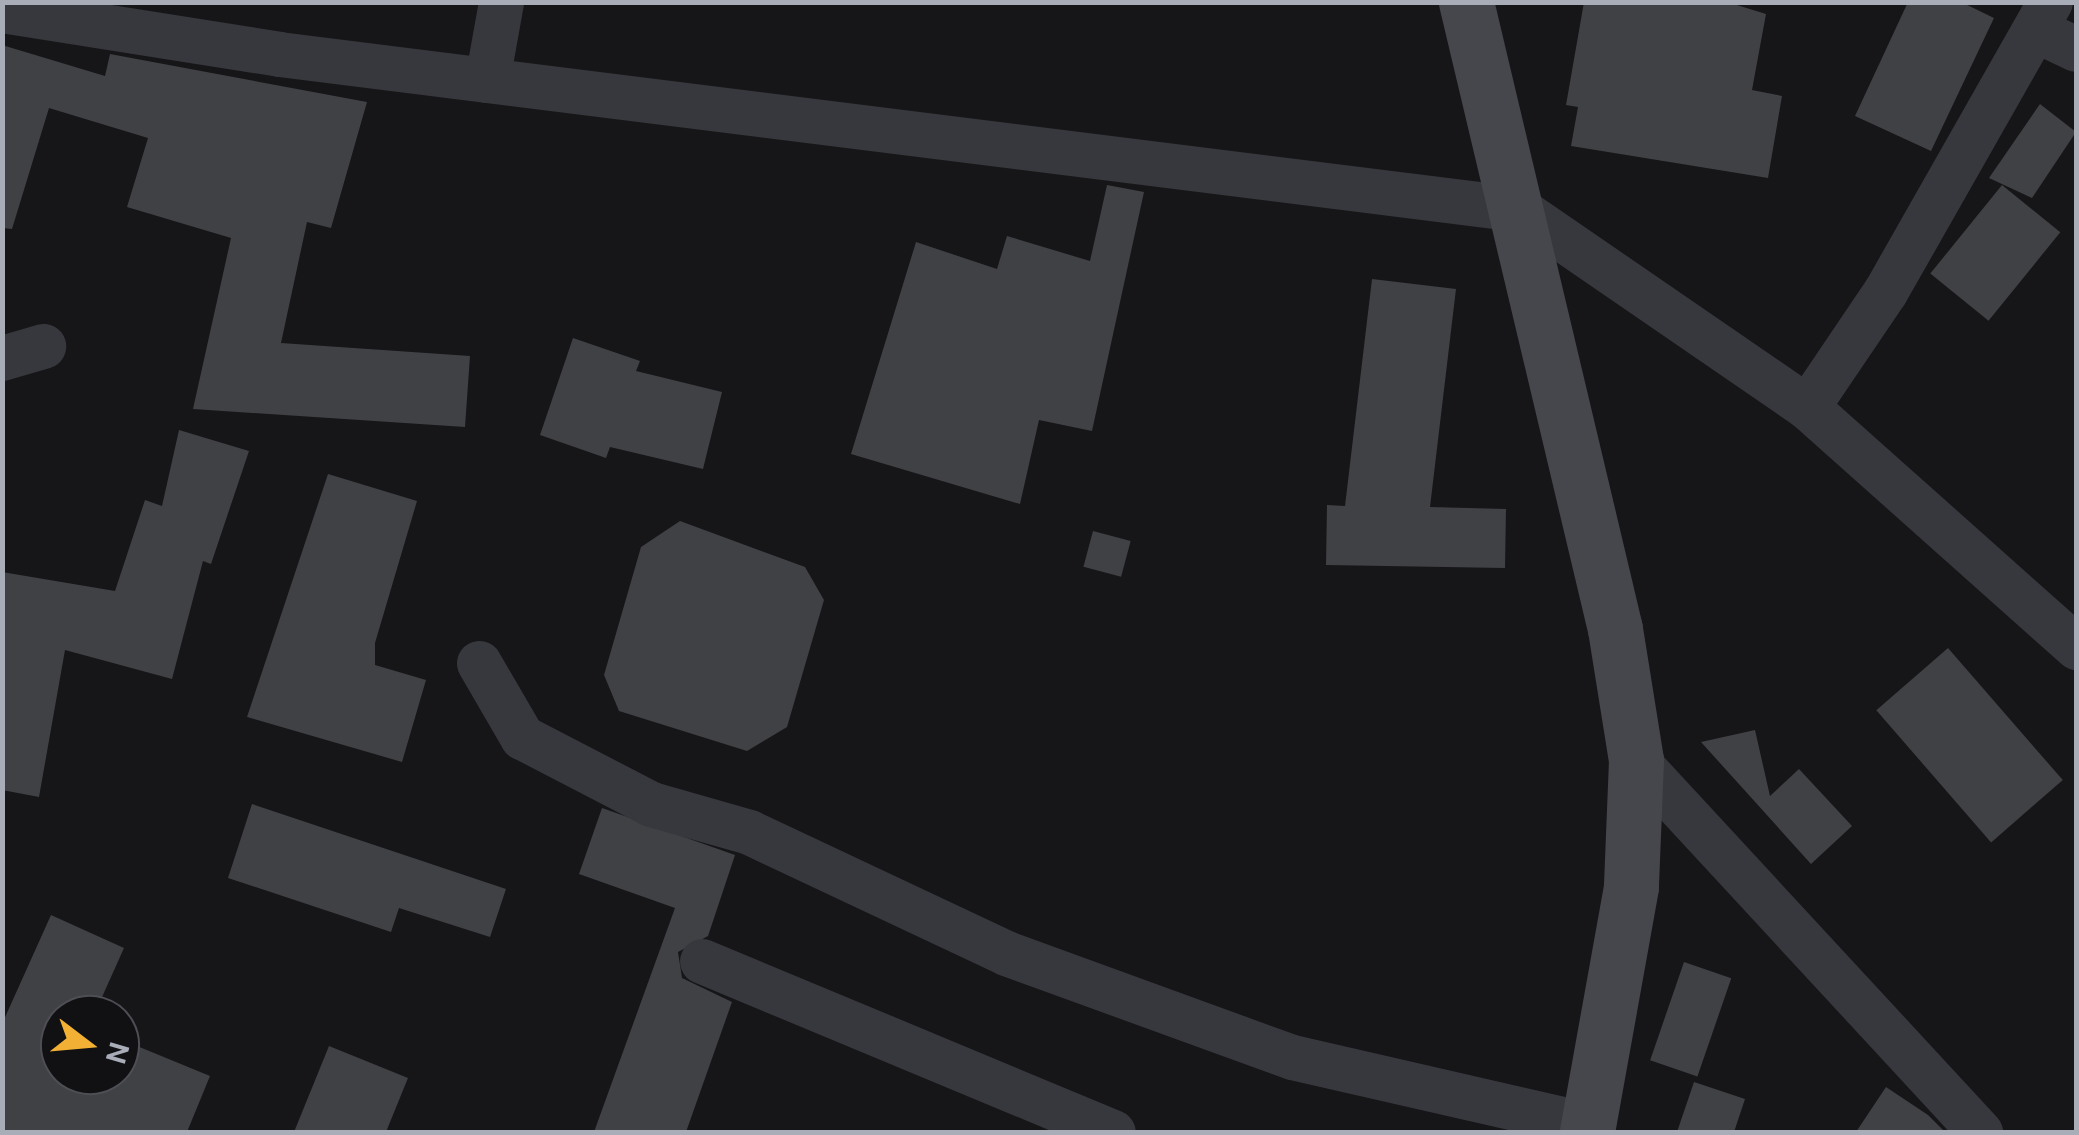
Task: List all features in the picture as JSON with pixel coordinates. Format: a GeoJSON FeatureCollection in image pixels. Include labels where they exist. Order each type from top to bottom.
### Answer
{"type":"FeatureCollection","features":[{"type":"Feature","properties":{"kind":"main road"},"geometry":{"type":"LineString","coordinates":[[1466,2],[1519,209],[1636,760],[1631,886],[1588,1129]]}},
{"type":"Feature","properties":{"kind":"street"},"geometry":{"type":"LineString","coordinates":[[487,80],[502,2]]}},
{"type":"Feature","properties":{"kind":"street"},"geometry":{"type":"LineString","coordinates":[[2,10],[487,80],[1519,209],[1807,407],[2076,647]]}},
{"type":"Feature","properties":{"kind":"street"},"geometry":{"type":"LineString","coordinates":[[1807,407],[2043,16],[2076,48]]}},
{"type":"Feature","properties":{"kind":"street"},"geometry":{"type":"LineString","coordinates":[[478,663],[522,737],[650,804],[749,832],[1006,954],[1292,1057],[1588,1129]]}},
{"type":"Feature","properties":{"kind":"street"},"geometry":{"type":"LineString","coordinates":[[1636,760],[1980,1132]]}},
{"type":"Feature","properties":{"kind":"street"},"geometry":{"type":"LineString","coordinates":[[702,961],[1113,1132]]}},
{"type":"Feature","properties":{"kind":"building"},"geometry":{"type":"Polygon","coordinates":[[[1584,2],[1727,2],[1766,14],[1752,90],[1782,96],[1768,178],[1571,146],[1578,107],[1566,105],[1584,2]]]}},
{"type":"Feature","properties":{"kind":"building"},"geometry":{"type":"Polygon","coordinates":[[[1908,2],[1961,2],[1994,18],[1931,151],[1855,116],[1908,2]]]}},
{"type":"Feature","properties":{"kind":"building"},"geometry":{"type":"Polygon","coordinates":[[[2,45],[105,76],[110,54],[367,102],[331,228],[307,222],[281,343],[470,356],[465,427],[193,409],[231,238],[127,207],[148,138],[49,108],[12,229],[2,228],[2,45]]]}},
{"type":"Feature","properties":{"kind":"building"},"geometry":{"type":"Polygon","coordinates":[[[2040,104],[2076,132],[2032,198],[1989,178],[2040,104]]]}},
{"type":"Feature","properties":{"kind":"building"},"geometry":{"type":"Polygon","coordinates":[[[1107,185],[1144,192],[1092,431],[1039,420],[1020,504],[851,454],[916,242],[997,269],[1007,236],[1090,261],[1107,185]]]}},
{"type":"Feature","properties":{"kind":"building"},"geometry":{"type":"Polygon","coordinates":[[[2002,185],[2060,232],[1989,321],[1930,274],[2002,185]]]}},
{"type":"Feature","properties":{"kind":"building"},"geometry":{"type":"Polygon","coordinates":[[[1372,279],[1456,289],[1430,507],[1506,509],[1505,568],[1326,565],[1327,505],[1345,506],[1372,279]]]}},
{"type":"Feature","properties":{"kind":"building"},"geometry":{"type":"Polygon","coordinates":[[[573,338],[640,361],[636,371],[722,392],[703,469],[610,447],[606,458],[540,435],[573,338]]]}},
{"type":"Feature","properties":{"kind":"building"},"geometry":{"type":"Polygon","coordinates":[[[179,430],[249,451],[211,564],[203,561],[172,679],[65,650],[39,797],[2,790],[2,572],[115,591],[145,500],[162,506],[179,430]]]}},
{"type":"Feature","properties":{"kind":"building"},"geometry":{"type":"Polygon","coordinates":[[[328,474],[417,501],[375,643],[375,665],[426,680],[402,762],[247,717],[328,474]]]}},
{"type":"Feature","properties":{"kind":"building"},"geometry":{"type":"Polygon","coordinates":[[[680,521],[805,567],[824,600],[787,727],[747,751],[619,711],[604,675],[641,547],[680,521]]]}},
{"type":"Feature","properties":{"kind":"building"},"geometry":{"type":"Polygon","coordinates":[[[1093,531],[1131,541],[1121,577],[1083,567],[1093,531]]]}},
{"type":"Feature","properties":{"kind":"building"},"geometry":{"type":"Polygon","coordinates":[[[1948,648],[2063,780],[1991,842],[1876,710],[1948,648]]]}},
{"type":"Feature","properties":{"kind":"building"},"geometry":{"type":"Polygon","coordinates":[[[1755,730],[1770,796],[1799,769],[1852,826],[1811,864],[1701,742],[1755,730]]]}},
{"type":"Feature","properties":{"kind":"building"},"geometry":{"type":"Polygon","coordinates":[[[252,804],[506,889],[490,937],[399,908],[391,932],[228,878],[252,804]]]}},
{"type":"Feature","properties":{"kind":"building"},"geometry":{"type":"Polygon","coordinates":[[[602,808],[735,855],[708,936],[678,952],[682,978],[732,1002],[686,1132],[594,1132],[675,908],[579,874],[602,808]]]}},
{"type":"Feature","properties":{"kind":"building"},"geometry":{"type":"Polygon","coordinates":[[[51,915],[124,948],[103,995],[40,995],[40,1095],[140,1095],[140,1047],[210,1076],[187,1132],[2,1132],[2,1024],[51,915]]]}},
{"type":"Feature","properties":{"kind":"building"},"geometry":{"type":"Polygon","coordinates":[[[1684,962],[1731,978],[1697,1077],[1650,1060],[1684,962]]]}},
{"type":"Feature","properties":{"kind":"building"},"geometry":{"type":"Polygon","coordinates":[[[329,1046],[408,1078],[386,1132],[294,1132],[329,1046]]]}},
{"type":"Feature","properties":{"kind":"building"},"geometry":{"type":"Polygon","coordinates":[[[1694,1082],[1745,1099],[1734,1132],[1677,1132],[1694,1082]]]}},
{"type":"Feature","properties":{"kind":"building"},"geometry":{"type":"Polygon","coordinates":[[[1886,1087],[1928,1115],[1945,1132],[1856,1132],[1886,1087]]]}}]}
